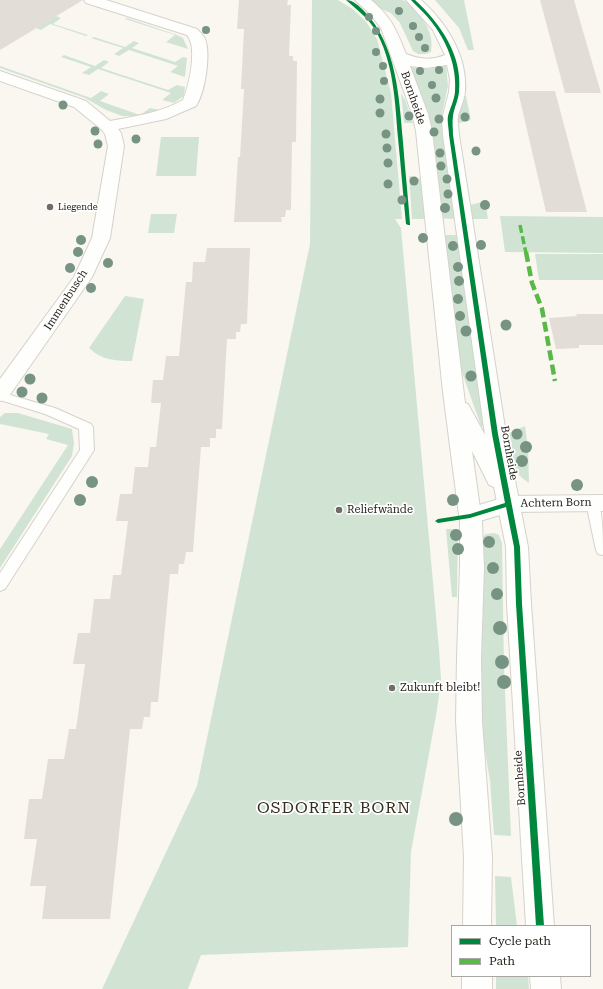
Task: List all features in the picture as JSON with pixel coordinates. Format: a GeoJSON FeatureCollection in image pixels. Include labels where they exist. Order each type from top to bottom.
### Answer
{"type":"FeatureCollection","features":[{"type":"Feature","properties":{"kind":"street"},"geometry":{"type":"LineString","coordinates":[[91,0],[192,32],[198,38],[199,56],[196,85],[190,103],[179,110],[144,120],[107,126]]}},
{"type":"Feature","properties":{"kind":"street","name":"Bornheide"},"geometry":{"type":"LineString","coordinates":[[362,0],[375,11],[388,27],[420,114],[424,131],[453,392],[470,516],[472,567],[469,658],[469,721],[478,857],[477,925]]}},
{"type":"Feature","properties":{"kind":"street","name":"Bornheide"},"geometry":{"type":"LineString","coordinates":[[413,0],[434,21],[444,35],[452,57],[457,80],[457,93],[450,119],[451,135],[495,434],[517,546],[519,611],[540,925]]}},
{"type":"Feature","properties":{"kind":"street"},"geometry":{"type":"LineString","coordinates":[[399,57],[421,64],[440,63],[452,57]]}},
{"type":"Feature","properties":{"kind":"street","name":"Immenbusch"},"geometry":{"type":"LineString","coordinates":[[0,76],[80,104],[92,112],[107,126],[112,133],[116,146],[101,238],[83,277],[0,395]]}},
{"type":"Feature","properties":{"kind":"street"},"geometry":{"type":"LineString","coordinates":[[453,392],[509,504]]}},
{"type":"Feature","properties":{"kind":"street","name":"Achtern Born"},"geometry":{"type":"LineString","coordinates":[[470,516],[509,504],[598,503]]}},
{"type":"Feature","properties":{"kind":"street"},"geometry":{"type":"LineString","coordinates":[[477,977],[477,989]]}},
{"type":"Feature","properties":{"kind":"street"},"geometry":{"type":"LineString","coordinates":[[545,977],[546,989]]}},
{"type":"Feature","properties":{"kind":"lane"},"geometry":{"type":"LineString","coordinates":[[0,395],[50,411],[86,427],[87,450],[0,585]]}},
{"type":"Feature","properties":{"kind":"lane"},"geometry":{"type":"LineString","coordinates":[[598,503],[603,550]]}},
{"type":"Feature","properties":{"kind":"green space"},"geometry":{"type":"Polygon","coordinates":[[[312,0],[338,0],[354,10],[367,23],[377,39],[391,93],[402,219],[395,219],[401,228],[441,679],[437,710],[411,852],[408,947],[201,955],[188,989],[102,989],[197,786],[310,244],[312,0]]]}},
{"type":"Feature","properties":{"kind":"green space"},"geometry":{"type":"Polygon","coordinates":[[[368,0],[402,0],[408,3],[426,24],[430,34],[432,46],[431,52],[426,54],[418,54],[413,51],[400,23],[391,13],[376,7],[368,0]]]}},
{"type":"Feature","properties":{"kind":"green space"},"geometry":{"type":"Polygon","coordinates":[[[435,0],[464,0],[474,50],[468,50],[459,28],[435,0]]]}},
{"type":"Feature","properties":{"kind":"green space"},"geometry":{"type":"Polygon","coordinates":[[[56,16],[61,18],[53,24],[88,35],[86,36],[50,24],[41,30],[36,28],[56,16]]]}},
{"type":"Feature","properties":{"kind":"green space"},"geometry":{"type":"Polygon","coordinates":[[[127,18],[177,35],[183,38],[188,49],[166,42],[175,35],[125,19],[127,18]]]}},
{"type":"Feature","properties":{"kind":"green space"},"geometry":{"type":"Polygon","coordinates":[[[94,37],[125,47],[134,41],[139,43],[132,48],[175,62],[183,57],[187,58],[185,77],[170,72],[178,66],[129,50],[119,56],[114,54],[123,48],[91,38],[94,37]]]}},
{"type":"Feature","properties":{"kind":"green space"},"geometry":{"type":"Polygon","coordinates":[[[64,55],[95,66],[104,60],[109,62],[101,68],[168,90],[177,85],[185,87],[184,96],[174,103],[162,100],[171,93],[98,69],[89,75],[82,73],[91,67],[61,57],[64,55]]]}},
{"type":"Feature","properties":{"kind":"green space"},"geometry":{"type":"Polygon","coordinates":[[[0,66],[91,98],[101,91],[109,94],[100,101],[140,115],[150,108],[160,110],[140,116],[122,116],[106,110],[85,98],[0,68],[0,66]]]}},
{"type":"Feature","properties":{"kind":"green space"},"geometry":{"type":"Polygon","coordinates":[[[446,66],[448,86],[441,118],[455,219],[439,218],[407,67],[426,69],[446,66]]]}},
{"type":"Feature","properties":{"kind":"green space"},"geometry":{"type":"Polygon","coordinates":[[[401,93],[406,102],[413,123],[404,123],[401,93]]]}},
{"type":"Feature","properties":{"kind":"green space"},"geometry":{"type":"Polygon","coordinates":[[[464,96],[466,96],[471,120],[456,124],[464,96]]]}},
{"type":"Feature","properties":{"kind":"green space"},"geometry":{"type":"Polygon","coordinates":[[[161,137],[199,137],[196,176],[156,176],[161,137]]]}},
{"type":"Feature","properties":{"kind":"green space"},"geometry":{"type":"Polygon","coordinates":[[[409,176],[422,179],[426,219],[412,219],[409,176]]]}},
{"type":"Feature","properties":{"kind":"green space"},"geometry":{"type":"Polygon","coordinates":[[[485,201],[488,219],[469,219],[467,206],[485,201]]]}},
{"type":"Feature","properties":{"kind":"green space"},"geometry":{"type":"Polygon","coordinates":[[[151,214],[177,214],[174,233],[148,233],[151,214]]]}},
{"type":"Feature","properties":{"kind":"green space"},"geometry":{"type":"Polygon","coordinates":[[[500,216],[603,217],[603,253],[505,252],[500,216]]]}},
{"type":"Feature","properties":{"kind":"green space"},"geometry":{"type":"Polygon","coordinates":[[[440,235],[457,235],[485,426],[481,426],[454,350],[440,235]]]}},
{"type":"Feature","properties":{"kind":"green space"},"geometry":{"type":"Polygon","coordinates":[[[535,254],[603,254],[603,280],[539,280],[535,254]]]}},
{"type":"Feature","properties":{"kind":"green space"},"geometry":{"type":"Polygon","coordinates":[[[125,296],[144,299],[132,361],[115,360],[104,357],[89,348],[125,296]]]}},
{"type":"Feature","properties":{"kind":"green space"},"geometry":{"type":"Polygon","coordinates":[[[5,413],[18,413],[72,429],[74,443],[72,456],[0,568],[0,549],[68,445],[46,439],[49,434],[0,424],[0,417],[5,413]]]}},
{"type":"Feature","properties":{"kind":"green space"},"geometry":{"type":"Polygon","coordinates":[[[525,426],[528,448],[529,483],[518,474],[514,468],[509,456],[504,435],[525,426]]]}},
{"type":"Feature","properties":{"kind":"green space"},"geometry":{"type":"Polygon","coordinates":[[[446,529],[458,529],[457,597],[452,597],[446,529]]]}},
{"type":"Feature","properties":{"kind":"green space"},"geometry":{"type":"Polygon","coordinates":[[[494,533],[499,535],[502,543],[504,666],[511,836],[494,835],[490,781],[480,720],[480,539],[486,534],[494,533]]]}},
{"type":"Feature","properties":{"kind":"green space"},"geometry":{"type":"Polygon","coordinates":[[[495,876],[511,877],[517,925],[496,925],[495,876]]]}},
{"type":"Feature","properties":{"kind":"green space"},"geometry":{"type":"Polygon","coordinates":[[[496,977],[528,977],[529,989],[496,989],[496,977]]]}},
{"type":"Feature","properties":{"kind":"building"},"geometry":{"type":"Polygon","coordinates":[[[0,0],[83,0],[0,50],[0,0]]]}},
{"type":"Feature","properties":{"kind":"building"},"geometry":{"type":"Polygon","coordinates":[[[239,0],[288,0],[287,5],[291,5],[289,56],[293,56],[293,61],[297,61],[296,142],[292,142],[291,210],[286,210],[285,217],[281,217],[282,222],[234,222],[244,89],[241,89],[244,29],[237,29],[239,0]]]}},
{"type":"Feature","properties":{"kind":"building"},"geometry":{"type":"Polygon","coordinates":[[[540,0],[574,0],[601,93],[565,93],[540,0]]]}},
{"type":"Feature","properties":{"kind":"building"},"geometry":{"type":"Polygon","coordinates":[[[518,91],[555,91],[587,212],[546,212],[518,91]]]}},
{"type":"Feature","properties":{"kind":"building"},"geometry":{"type":"Polygon","coordinates":[[[207,248],[250,248],[247,324],[241,324],[240,332],[236,332],[236,339],[227,339],[222,429],[216,429],[216,438],[210,438],[210,447],[201,447],[193,552],[186,552],[184,564],[179,564],[178,574],[170,574],[158,702],[151,702],[150,717],[144,717],[142,729],[130,729],[110,919],[42,919],[46,886],[30,886],[37,839],[24,839],[29,799],[42,799],[48,759],[64,759],[69,729],[76,729],[85,664],[73,664],[78,633],[90,633],[94,599],[110,599],[113,575],[121,575],[128,521],[116,521],[120,494],[132,494],[135,467],[148,467],[150,447],[156,447],[161,403],[151,403],[153,380],[163,380],[166,356],[179,356],[186,282],[192,282],[193,262],[205,262],[207,248]]]}},
{"type":"Feature","properties":{"kind":"building"},"geometry":{"type":"Polygon","coordinates":[[[576,314],[603,314],[603,345],[579,345],[579,348],[556,349],[549,318],[577,316],[576,314]]]}},
{"type":"Feature","properties":{"kind":"marked path"},"geometry":{"type":"LineString","coordinates":[[520,225],[532,283],[542,309],[555,381]]}},
{"type":"Feature","properties":{"kind":"cycle path"},"geometry":{"type":"LineString","coordinates":[[348,0],[369,18],[376,28],[386,50],[396,89],[408,224]]}},
{"type":"Feature","properties":{"kind":"cycle path"},"geometry":{"type":"LineString","coordinates":[[413,0],[423,9],[446,41],[452,53],[457,79],[457,92],[450,119],[451,135],[495,434],[517,547],[519,604],[540,925]]}},
{"type":"Feature","properties":{"kind":"cycle path"},"geometry":{"type":"LineString","coordinates":[[438,521],[470,516],[509,504]]}},
{"type":"Feature","properties":{"kind":"place","name":"Liegende"},"geometry":{"type":"Point","coordinates":[50,207]}},
{"type":"Feature","properties":{"kind":"place","name":"Reliefwände"},"geometry":{"type":"Point","coordinates":[339,510]}},
{"type":"Feature","properties":{"kind":"place","name":"Zukunft bleibt!"},"geometry":{"type":"Point","coordinates":[392,688]}},
{"type":"Feature","properties":{"kind":"district","name":"OSDORFER BORN"},"geometry":{"type":"Point","coordinates":[334,808]}}]}
